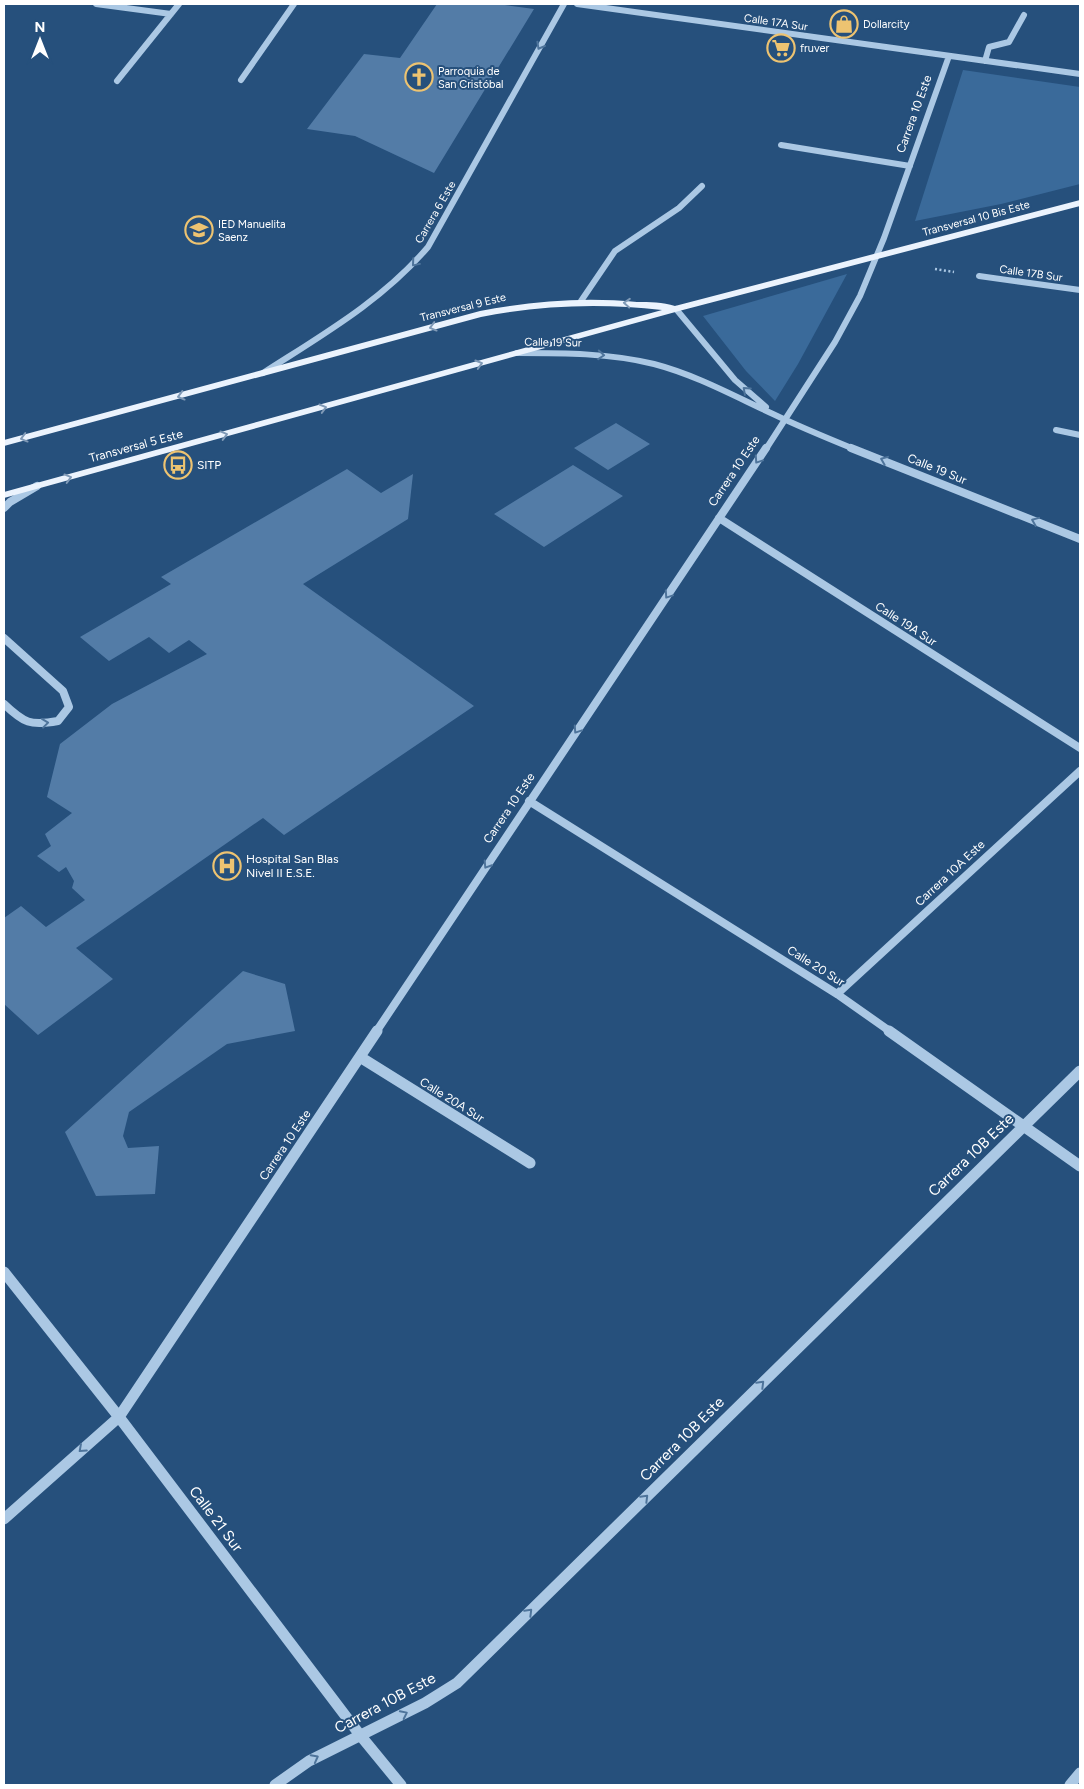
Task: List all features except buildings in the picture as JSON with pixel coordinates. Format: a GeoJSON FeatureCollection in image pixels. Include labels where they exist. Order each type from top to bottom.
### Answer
{"type":"FeatureCollection","features":[{"type":"Feature","properties":{"kind":"main road","name":"Transversal 10 Bis Este"},"geometry":{"type":"LineString","coordinates":[[877,256],[1080,203]]}},
{"type":"Feature","properties":{"kind":"main road","name":"Transversal 9 Este"},"geometry":{"type":"LineString","coordinates":[[276,421],[676,309],[877,256]]}},
{"type":"Feature","properties":{"kind":"main road","name":"Transversal 9 Este"},"geometry":{"type":"LineString","coordinates":[[262,374],[480,314],[550,302],[634,303],[676,309]]}},
{"type":"Feature","properties":{"kind":"main road"},"geometry":{"type":"LineString","coordinates":[[4,443],[262,374]]}},
{"type":"Feature","properties":{"kind":"main road","name":"Transversal 5 Este"},"geometry":{"type":"LineString","coordinates":[[4,496],[276,421]]}},
{"type":"Feature","properties":{"kind":"street"},"geometry":{"type":"LineString","coordinates":[[96,4],[171,14]]}},
{"type":"Feature","properties":{"kind":"street"},"geometry":{"type":"LineString","coordinates":[[117,82],[179,4]]}},
{"type":"Feature","properties":{"kind":"street"},"geometry":{"type":"LineString","coordinates":[[241,80],[294,4]]}},
{"type":"Feature","properties":{"kind":"street","name":"Carrera 6 Este"},"geometry":{"type":"LineString","coordinates":[[262,374],[374,302],[413,266],[428,247],[564,4]]}},
{"type":"Feature","properties":{"kind":"street","name":"Calle 17A Sur"},"geometry":{"type":"LineString","coordinates":[[577,4],[1080,74]]}},
{"type":"Feature","properties":{"kind":"street","name":"Calle 17A Sur"},"geometry":{"type":"LineString","coordinates":[[596,4],[617,9]]}},
{"type":"Feature","properties":{"kind":"street"},"geometry":{"type":"LineString","coordinates":[[985,61],[989,47],[1009,42],[1024,15]]}},
{"type":"Feature","properties":{"kind":"street","name":"Carrera 10 Este"},"geometry":{"type":"LineString","coordinates":[[4,1519],[119,1417],[836,342],[860,296],[877,256],[949,56]]}},
{"type":"Feature","properties":{"kind":"street"},"geometry":{"type":"LineString","coordinates":[[781,145],[910,166]]}},
{"type":"Feature","properties":{"kind":"street"},"geometry":{"type":"LineString","coordinates":[[581,301],[615,251],[679,208],[702,186]]}},
{"type":"Feature","properties":{"kind":"street","name":"Calle 17B Sur"},"geometry":{"type":"LineString","coordinates":[[979,276],[1080,290]]}},
{"type":"Feature","properties":{"kind":"street","name":"Calle 19 Sur"},"geometry":{"type":"LineString","coordinates":[[676,309],[736,380],[750,394],[785,420]]}},
{"type":"Feature","properties":{"kind":"street","name":"Calle 19 Sur"},"geometry":{"type":"LineString","coordinates":[[517,353],[575,353],[609,356],[654,364],[716,387],[785,420],[1080,539]]}},
{"type":"Feature","properties":{"kind":"street"},"geometry":{"type":"LineString","coordinates":[[1056,430],[1080,435]]}},
{"type":"Feature","properties":{"kind":"street"},"geometry":{"type":"LineString","coordinates":[[4,508],[10,502],[37,486]]}},
{"type":"Feature","properties":{"kind":"street","name":"Calle 19A Sur"},"geometry":{"type":"LineString","coordinates":[[719,518],[1080,748]]}},
{"type":"Feature","properties":{"kind":"street"},"geometry":{"type":"LineString","coordinates":[[4,638],[63,691],[69,707],[58,721],[25,724],[4,704]]}},
{"type":"Feature","properties":{"kind":"street","name":"Carrera 10A Este"},"geometry":{"type":"LineString","coordinates":[[837,994],[1080,771]]}},
{"type":"Feature","properties":{"kind":"street","name":"Calle 20 Sur"},"geometry":{"type":"LineString","coordinates":[[529,801],[837,994],[1080,1166]]}},
{"type":"Feature","properties":{"kind":"street","name":"Calle 20A Sur"},"geometry":{"type":"LineString","coordinates":[[360,1057],[530,1163]]}},
{"type":"Feature","properties":{"kind":"street","name":"Carrera 10B Este"},"geometry":{"type":"LineString","coordinates":[[275,1785],[309,1761],[425,1703],[457,1683],[1080,1071]]}},
{"type":"Feature","properties":{"kind":"street","name":"Calle 21 Sur"},"geometry":{"type":"LineString","coordinates":[[4,1272],[119,1417],[360,1735],[402,1785]]}},
{"type":"Feature","properties":{"kind":"street"},"geometry":{"type":"LineString","coordinates":[[1070,1785],[1080,1773]]}},
{"type":"Feature","properties":{"kind":"path"},"geometry":{"type":"LineString","coordinates":[[931,268],[979,276]]}},
{"type":"Feature","properties":{"kind":"shaded area"},"geometry":{"type":"Polygon","coordinates":[[[963,70],[1080,87],[1080,184],[1001,204],[915,221],[963,70]]]}},
{"type":"Feature","properties":{"kind":"shaded area"},"geometry":{"type":"Polygon","coordinates":[[[847,274],[798,364],[775,401],[746,371],[703,316],[847,274]]]}},
{"type":"Feature","properties":{"kind":"place","name":"Dollarcity"},"geometry":{"type":"Point","coordinates":[844,24]}},
{"type":"Feature","properties":{"kind":"place","name":"fruver"},"geometry":{"type":"Point","coordinates":[781,48]}},
{"type":"Feature","properties":{"kind":"place","name":"Parroquia de San Cristóbal"},"geometry":{"type":"Point","coordinates":[419,77]}},
{"type":"Feature","properties":{"kind":"place","name":"IED Manuelita Saenz"},"geometry":{"type":"Point","coordinates":[199,230]}},
{"type":"Feature","properties":{"kind":"place","name":"SITP"},"geometry":{"type":"Point","coordinates":[178,465]}},
{"type":"Feature","properties":{"kind":"place","name":"Hospital San Blas Nivel II E.S.E."},"geometry":{"type":"Point","coordinates":[227,866]}}]}
